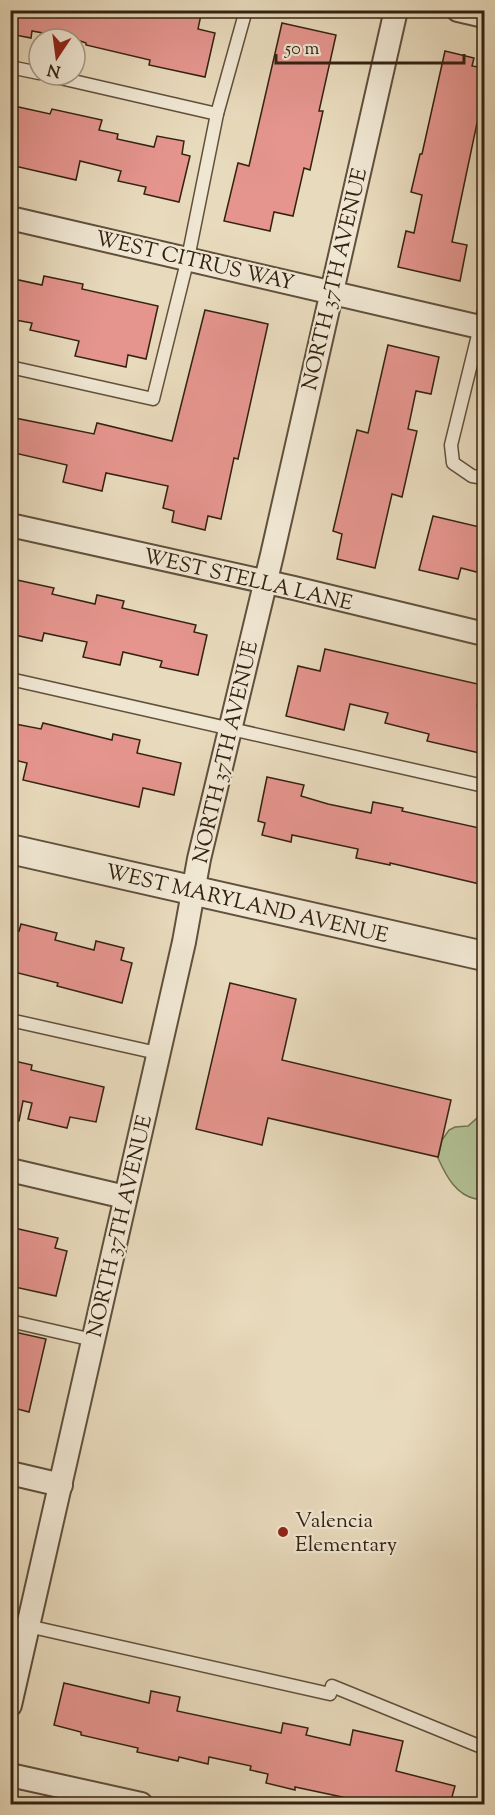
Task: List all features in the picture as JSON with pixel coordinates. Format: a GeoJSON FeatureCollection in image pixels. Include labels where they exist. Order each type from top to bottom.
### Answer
{"type":"FeatureCollection","features":[{"type":"Feature","properties":{"kind":"street","name":"NORTH 37TH AVENUE"},"geometry":{"type":"LineString","coordinates":[[10,1705],[20,1624],[61,1485],[157,1053],[184,942],[199,859],[265,583],[396,10]]}},
{"type":"Feature","properties":{"kind":"street"},"geometry":{"type":"LineString","coordinates":[[458,10],[484,16]]}},
{"type":"Feature","properties":{"kind":"street","name":"WEST CITRUS WAY"},"geometry":{"type":"LineString","coordinates":[[10,218],[331,292],[483,322]]}},
{"type":"Feature","properties":{"kind":"street","name":"WEST STELLA LANE"},"geometry":{"type":"LineString","coordinates":[[10,525],[484,634]]}},
{"type":"Feature","properties":{"kind":"street","name":"WEST MARYLAND AVENUE"},"geometry":{"type":"LineString","coordinates":[[10,849],[484,956]]}},
{"type":"Feature","properties":{"kind":"street"},"geometry":{"type":"LineString","coordinates":[[10,1170],[125,1197]]}},
{"type":"Feature","properties":{"kind":"street"},"geometry":{"type":"LineString","coordinates":[[10,1473],[61,1485]]}},
{"type":"Feature","properties":{"kind":"street"},"geometry":{"type":"LineString","coordinates":[[10,1775],[141,1804]]}},
{"type":"Feature","properties":{"kind":"lane"},"geometry":{"type":"LineString","coordinates":[[10,367],[153,399],[188,258],[217,114],[246,10]]}},
{"type":"Feature","properties":{"kind":"lane"},"geometry":{"type":"LineString","coordinates":[[10,67],[27,71]]}},
{"type":"Feature","properties":{"kind":"lane"},"geometry":{"type":"LineString","coordinates":[[87,84],[217,114]]}},
{"type":"Feature","properties":{"kind":"lane"},"geometry":{"type":"LineString","coordinates":[[483,322],[451,445],[453,463],[472,476],[484,478]]}},
{"type":"Feature","properties":{"kind":"lane"},"geometry":{"type":"LineString","coordinates":[[10,679],[484,786]]}},
{"type":"Feature","properties":{"kind":"lane"},"geometry":{"type":"LineString","coordinates":[[10,1020],[157,1053]]}},
{"type":"Feature","properties":{"kind":"lane"},"geometry":{"type":"LineString","coordinates":[[10,1321],[93,1340]]}},
{"type":"Feature","properties":{"kind":"lane"},"geometry":{"type":"LineString","coordinates":[[20,1624],[330,1694],[332,1686],[484,1748]]}},
{"type":"Feature","properties":{"kind":"green space"},"geometry":{"type":"Polygon","coordinates":[[[484,1112],[484,1194],[476,1199],[457,1189],[448,1178],[438,1158],[442,1140],[449,1130],[468,1126],[484,1112]]]}},
{"type":"Feature","properties":{"kind":"building"},"geometry":{"type":"Polygon","coordinates":[[[10,10],[202,10],[198,29],[215,33],[205,77],[149,65],[150,60],[87,45],[87,27],[27,27],[27,37],[10,34],[10,10]]]}},
{"type":"Feature","properties":{"kind":"building"},"geometry":{"type":"Polygon","coordinates":[[[282,23],[336,35],[319,111],[323,111],[310,170],[304,168],[293,216],[274,212],[270,231],[224,221],[238,163],[249,166],[282,23]]]}},
{"type":"Feature","properties":{"kind":"building"},"geometry":{"type":"Polygon","coordinates":[[[445,51],[474,58],[472,66],[484,68],[484,124],[477,123],[452,242],[467,245],[460,281],[398,267],[406,231],[414,233],[422,195],[411,192],[445,51]]]}},
{"type":"Feature","properties":{"kind":"building"},"geometry":{"type":"Polygon","coordinates":[[[14,106],[50,114],[52,109],[102,120],[99,130],[118,134],[117,139],[154,147],[157,136],[184,141],[182,154],[190,156],[179,202],[144,194],[146,187],[118,181],[121,171],[80,161],[76,180],[10,165],[10,125],[14,106]]]}},
{"type":"Feature","properties":{"kind":"building"},"geometry":{"type":"Polygon","coordinates":[[[44,276],[83,284],[82,289],[158,306],[146,359],[128,355],[126,367],[75,356],[79,341],[30,330],[32,323],[10,319],[10,293],[14,279],[42,285],[44,276]]]}},
{"type":"Feature","properties":{"kind":"building"},"geometry":{"type":"Polygon","coordinates":[[[205,310],[268,324],[238,459],[234,458],[221,519],[208,516],[205,530],[172,522],[174,511],[163,508],[168,486],[106,473],[102,491],[63,482],[67,465],[10,452],[10,417],[94,434],[97,423],[172,441],[205,310]]]}},
{"type":"Feature","properties":{"kind":"building"},"geometry":{"type":"Polygon","coordinates":[[[388,345],[439,357],[431,394],[416,391],[408,429],[417,431],[402,497],[392,494],[375,568],[337,559],[342,534],[333,531],[357,430],[368,433],[388,345]]]}},
{"type":"Feature","properties":{"kind":"building"},"geometry":{"type":"Polygon","coordinates":[[[433,516],[484,528],[484,574],[461,568],[458,579],[419,570],[433,516]]]}},
{"type":"Feature","properties":{"kind":"building"},"geometry":{"type":"Polygon","coordinates":[[[17,580],[54,588],[52,594],[95,604],[97,595],[124,601],[122,608],[196,625],[194,632],[207,635],[198,675],[160,667],[162,661],[123,652],[120,665],[83,657],[87,642],[44,633],[42,641],[10,634],[10,585],[15,586],[17,580]]]}},
{"type":"Feature","properties":{"kind":"building"},"geometry":{"type":"Polygon","coordinates":[[[325,649],[482,685],[477,706],[484,708],[484,754],[427,741],[429,734],[385,723],[388,713],[350,704],[344,730],[286,716],[298,666],[320,671],[325,649]]]}},
{"type":"Feature","properties":{"kind":"building"},"geometry":{"type":"Polygon","coordinates":[[[10,723],[41,729],[43,723],[112,740],[113,734],[140,740],[137,753],[181,763],[174,795],[143,788],[139,807],[23,780],[27,763],[10,759],[10,723]]]}},
{"type":"Feature","properties":{"kind":"building"},"geometry":{"type":"Polygon","coordinates":[[[267,777],[304,785],[301,796],[328,804],[371,813],[373,802],[403,808],[402,811],[484,829],[484,885],[390,863],[390,865],[356,858],[358,849],[292,835],[291,842],[262,835],[265,823],[258,821],[267,777]]]}},
{"type":"Feature","properties":{"kind":"building"},"geometry":{"type":"Polygon","coordinates":[[[21,924],[57,933],[55,940],[94,950],[96,941],[124,948],[121,960],[132,963],[122,1003],[10,971],[10,929],[19,931],[21,924]]]}},
{"type":"Feature","properties":{"kind":"building"},"geometry":{"type":"Polygon","coordinates":[[[230,983],[296,999],[282,1060],[451,1100],[438,1157],[268,1118],[262,1145],[196,1129],[230,983]]]}},
{"type":"Feature","properties":{"kind":"building"},"geometry":{"type":"Polygon","coordinates":[[[10,1060],[32,1065],[31,1070],[104,1087],[96,1122],[70,1117],[67,1128],[28,1119],[32,1103],[23,1101],[19,1121],[10,1120],[10,1060]]]}},
{"type":"Feature","properties":{"kind":"building"},"geometry":{"type":"Polygon","coordinates":[[[10,1227],[58,1238],[55,1248],[67,1251],[56,1296],[10,1286],[10,1227]]]}},
{"type":"Feature","properties":{"kind":"building"},"geometry":{"type":"Polygon","coordinates":[[[10,1331],[46,1339],[29,1412],[10,1407],[10,1331]]]}},
{"type":"Feature","properties":{"kind":"building"},"geometry":{"type":"Polygon","coordinates":[[[64,1683],[149,1703],[151,1691],[180,1697],[177,1711],[281,1733],[283,1723],[308,1728],[306,1735],[350,1745],[353,1730],[403,1741],[396,1771],[455,1786],[450,1804],[375,1804],[295,1787],[295,1790],[266,1783],[268,1774],[250,1770],[251,1766],[209,1757],[208,1764],[179,1757],[178,1761],[137,1752],[138,1748],[81,1735],[81,1732],[54,1725],[64,1683]]]}},
{"type":"Feature","properties":{"kind":"place","name":"Valencia Elementary"},"geometry":{"type":"Point","coordinates":[283,1532]}}]}
